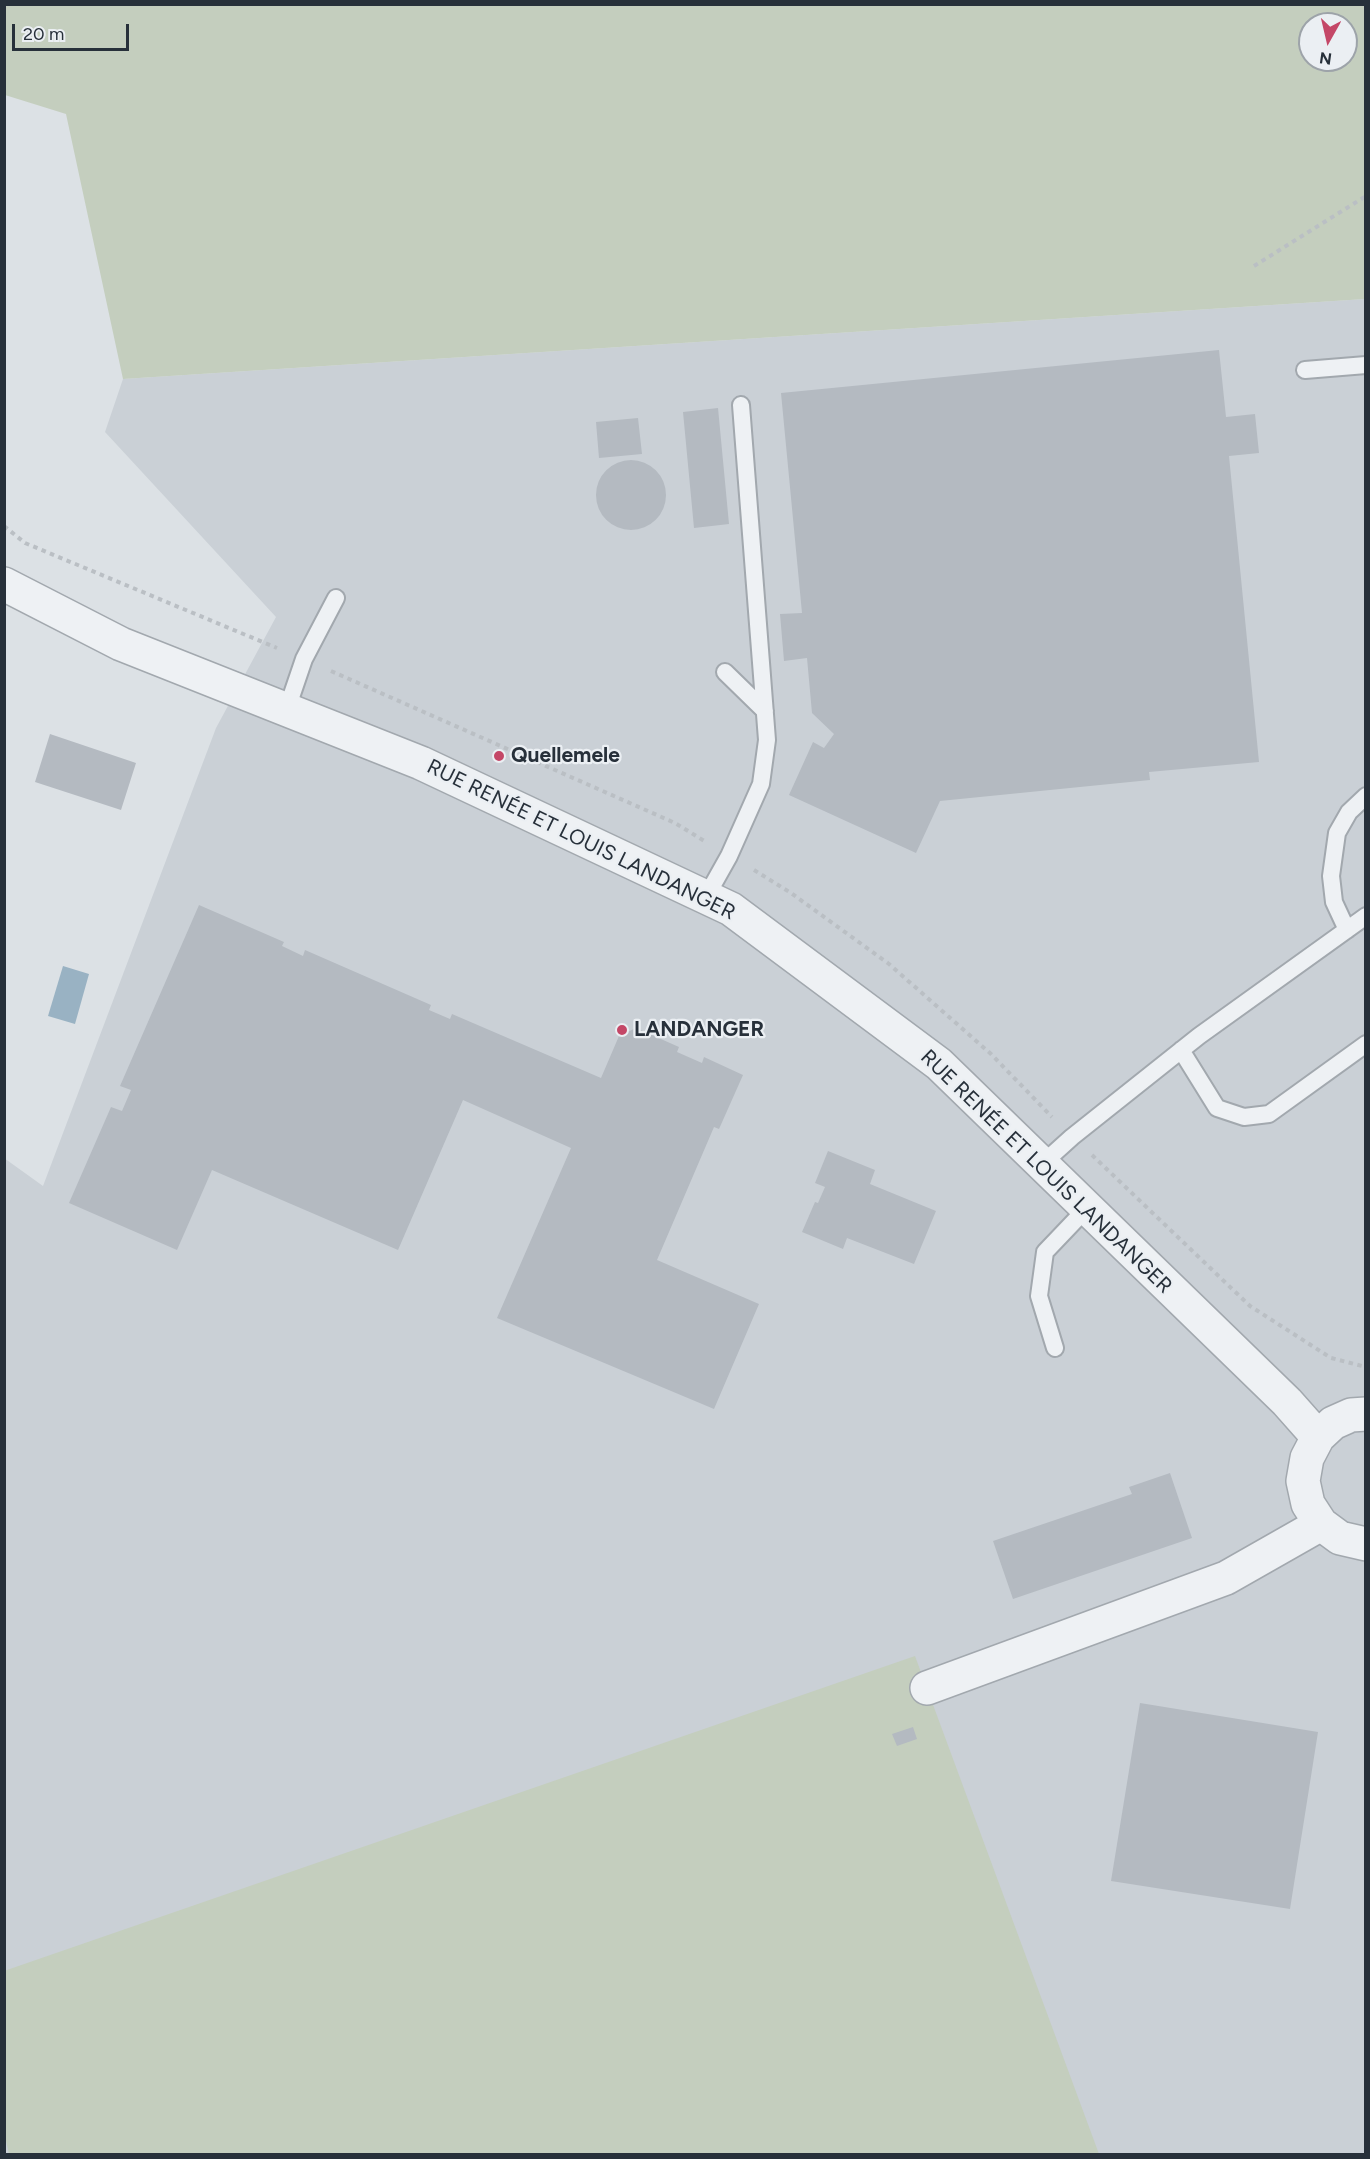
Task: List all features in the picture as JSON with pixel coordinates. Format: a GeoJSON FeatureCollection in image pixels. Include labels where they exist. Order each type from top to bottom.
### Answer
{"type":"FeatureCollection","features":[{"type":"Feature","properties":{"kind":"street","name":"RUE RENÉE ET LOUIS LANDANGER"},"geometry":{"type":"LineString","coordinates":[[4,584],[121,644],[421,763],[731,909],[939,1064],[1278,1394],[1318,1437]]}},
{"type":"Feature","properties":{"kind":"street"},"geometry":{"type":"LineString","coordinates":[[1365,1414],[1351,1415],[1333,1423],[1318,1437],[1307,1458],[1303,1480],[1308,1504],[1321,1524],[1340,1538],[1365,1544]]}},
{"type":"Feature","properties":{"kind":"street"},"geometry":{"type":"LineString","coordinates":[[927,1688],[1226,1578],[1321,1524]]}},
{"type":"Feature","properties":{"kind":"lane"},"geometry":{"type":"LineString","coordinates":[[1305,370],[1365,365]]}},
{"type":"Feature","properties":{"kind":"lane"},"geometry":{"type":"LineString","coordinates":[[706,897],[729,856],[761,784],[767,740],[741,405]]}},
{"type":"Feature","properties":{"kind":"lane"},"geometry":{"type":"LineString","coordinates":[[287,709],[304,659],[336,598]]}},
{"type":"Feature","properties":{"kind":"lane"},"geometry":{"type":"LineString","coordinates":[[725,672],[765,711]]}},
{"type":"Feature","properties":{"kind":"lane"},"geometry":{"type":"LineString","coordinates":[[1347,930],[1334,902],[1331,876],[1337,833],[1349,812],[1365,796]]}},
{"type":"Feature","properties":{"kind":"lane"},"geometry":{"type":"LineString","coordinates":[[1041,1165],[1072,1137],[1181,1050],[1365,916]]}},
{"type":"Feature","properties":{"kind":"lane"},"geometry":{"type":"LineString","coordinates":[[1181,1050],[1217,1108],[1244,1117],[1269,1114],[1365,1044]]}},
{"type":"Feature","properties":{"kind":"lane"},"geometry":{"type":"LineString","coordinates":[[1055,1348],[1039,1296],[1045,1252],[1086,1209]]}},
{"type":"Feature","properties":{"kind":"path"},"geometry":{"type":"LineString","coordinates":[[1254,266],[1365,196]]}},
{"type":"Feature","properties":{"kind":"shaded area"},"geometry":{"type":"Polygon","coordinates":[[[1365,299],[1365,2154],[5,2154],[4,1158],[43,1186],[216,728],[276,617],[105,432],[123,379],[1365,299]]]}},
{"type":"Feature","properties":{"kind":"green space"},"geometry":{"type":"Polygon","coordinates":[[[4,5],[1365,5],[1365,299],[123,379],[66,114],[5,95],[4,5]]]}},
{"type":"Feature","properties":{"kind":"green space"},"geometry":{"type":"Polygon","coordinates":[[[915,1656],[1099,2154],[9,2154],[4,2132],[4,1971],[915,1656]]]}},
{"type":"Feature","properties":{"kind":"water"},"geometry":{"type":"Polygon","coordinates":[[[63,966],[89,974],[75,1024],[48,1016],[63,966]]]}},
{"type":"Feature","properties":{"kind":"building"},"geometry":{"type":"Polygon","coordinates":[[[1219,350],[1226,417],[1255,414],[1259,453],[1229,456],[1259,762],[1149,772],[1150,780],[940,801],[916,853],[789,795],[813,742],[824,748],[834,734],[812,713],[807,658],[784,661],[780,614],[802,613],[781,393],[1219,350]]]}},
{"type":"Feature","properties":{"kind":"building"},"geometry":{"type":"Polygon","coordinates":[[[718,408],[729,524],[694,528],[683,412],[718,408]]]}},
{"type":"Feature","properties":{"kind":"building"},"geometry":{"type":"Polygon","coordinates":[[[638,418],[642,454],[599,458],[596,422],[638,418]]]}},
{"type":"Feature","properties":{"kind":"building"},"geometry":{"type":"Polygon","coordinates":[[[631,460],[644,463],[656,470],[663,482],[666,495],[663,508],[656,520],[644,527],[631,530],[618,527],[606,520],[599,508],[596,495],[599,482],[606,470],[618,463],[631,460]]]}},
{"type":"Feature","properties":{"kind":"building"},"geometry":{"type":"Polygon","coordinates":[[[50,734],[136,763],[121,810],[35,782],[50,734]]]}},
{"type":"Feature","properties":{"kind":"building"},"geometry":{"type":"Polygon","coordinates":[[[199,905],[284,942],[282,946],[303,956],[305,950],[431,1005],[429,1010],[450,1019],[452,1014],[601,1078],[619,1036],[636,1028],[679,1047],[677,1052],[702,1063],[704,1057],[743,1075],[719,1129],[714,1127],[657,1260],[759,1304],[714,1409],[497,1318],[571,1148],[463,1100],[398,1250],[212,1170],[177,1250],[69,1203],[111,1107],[122,1111],[131,1090],[120,1086],[199,905]]]}},
{"type":"Feature","properties":{"kind":"building"},"geometry":{"type":"Polygon","coordinates":[[[828,1151],[875,1170],[870,1184],[936,1211],[914,1264],[847,1238],[843,1249],[802,1232],[815,1202],[818,1203],[825,1187],[815,1183],[828,1151]]]}},
{"type":"Feature","properties":{"kind":"building"},"geometry":{"type":"Polygon","coordinates":[[[1170,1473],[1192,1538],[1013,1599],[993,1541],[1132,1494],[1129,1487],[1170,1473]]]}},
{"type":"Feature","properties":{"kind":"building"},"geometry":{"type":"Polygon","coordinates":[[[1140,1703],[1318,1732],[1290,1909],[1111,1881],[1140,1703]]]}},
{"type":"Feature","properties":{"kind":"building"},"geometry":{"type":"Polygon","coordinates":[[[913,1727],[917,1739],[897,1746],[892,1734],[913,1727]]]}},
{"type":"Feature","properties":{"kind":"place","name":"Quellemele"},"geometry":{"type":"Point","coordinates":[499,756]}},
{"type":"Feature","properties":{"kind":"place","name":"LANDANGER"},"geometry":{"type":"Point","coordinates":[622,1030]}}]}
